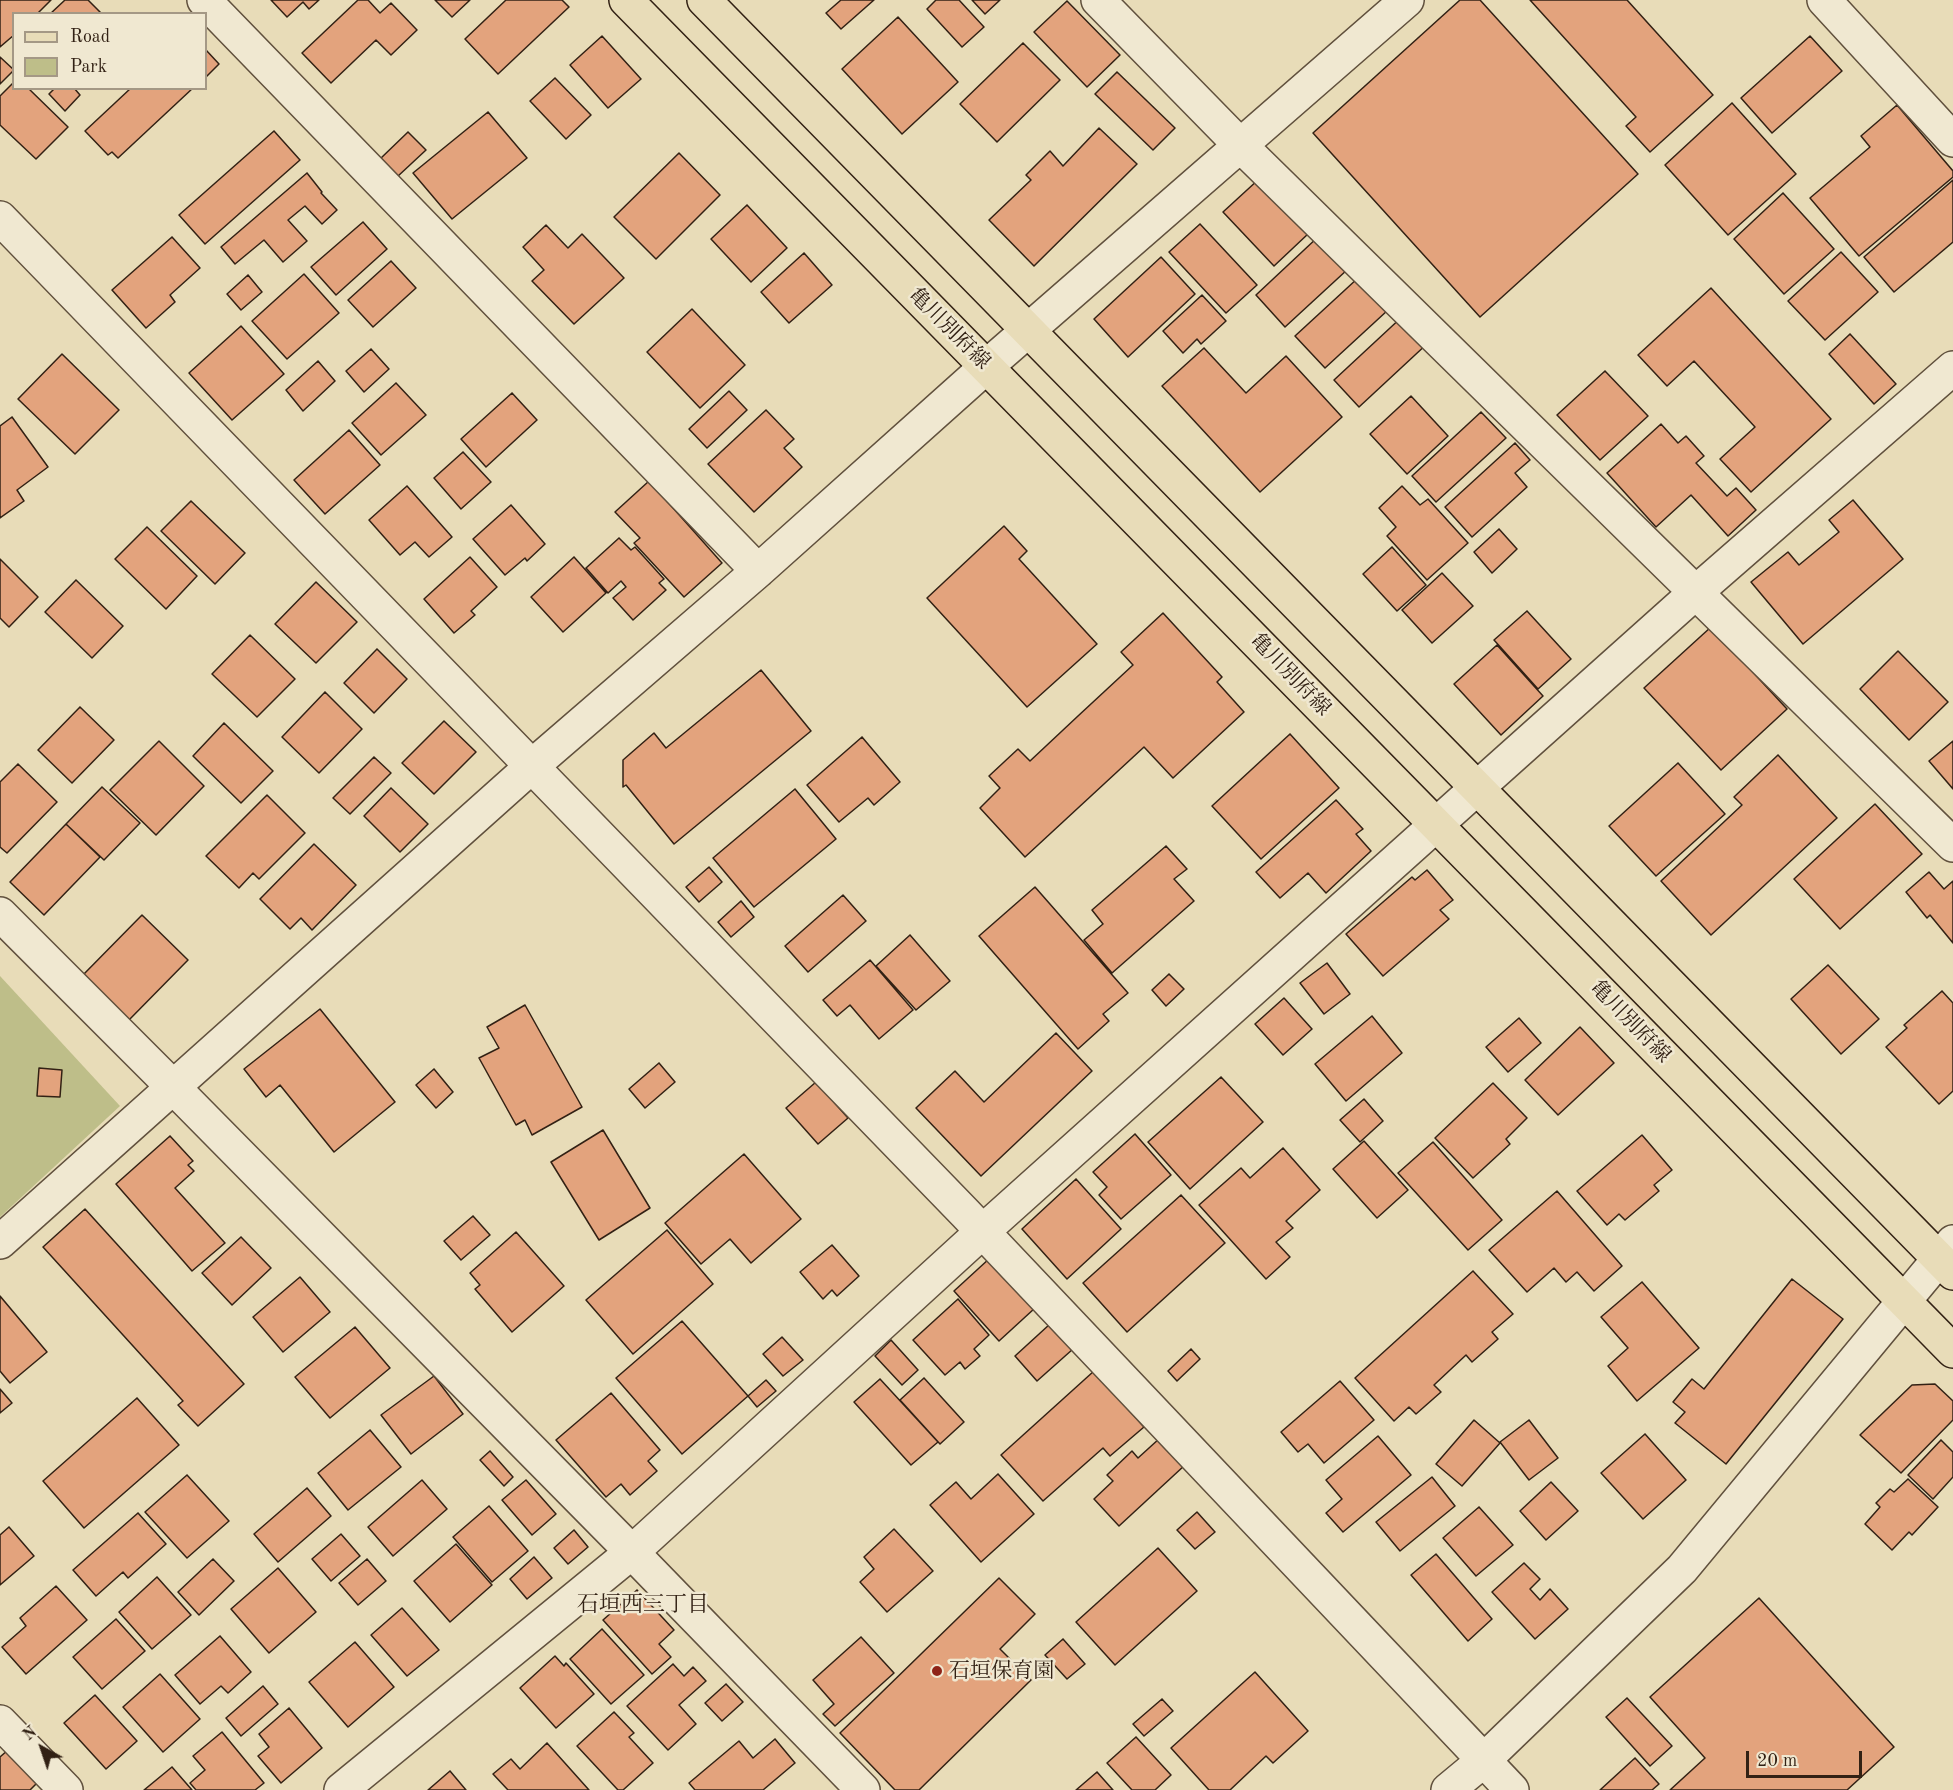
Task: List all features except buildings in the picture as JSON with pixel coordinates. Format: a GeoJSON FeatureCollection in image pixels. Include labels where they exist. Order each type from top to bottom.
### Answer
{"type":"FeatureCollection","features":[{"type":"Feature","properties":{"kind":"main road","name":"亀川別府線"},"geometry":{"type":"LineString","coordinates":[[626,0],[1953,1351]]}},
{"type":"Feature","properties":{"kind":"main road"},"geometry":{"type":"LineString","coordinates":[[704,0],[1477,788],[1948,1258]]}},
{"type":"Feature","properties":{"kind":"street"},"geometry":{"type":"LineString","coordinates":[[204,0],[758,571]]}},
{"type":"Feature","properties":{"kind":"street"},"geometry":{"type":"LineString","coordinates":[[1098,0],[1240,145],[1953,845]]}},
{"type":"Feature","properties":{"kind":"street"},"geometry":{"type":"LineString","coordinates":[[0,1242],[531,766],[758,571],[1028,330],[1407,0]]}},
{"type":"Feature","properties":{"kind":"street"},"geometry":{"type":"LineString","coordinates":[[1824,0],[1953,140]]}},
{"type":"Feature","properties":{"kind":"street"},"geometry":{"type":"LineString","coordinates":[[0,218],[982,1232],[1512,1790]]}},
{"type":"Feature","properties":{"kind":"street"},"geometry":{"type":"LineString","coordinates":[[341,1790],[632,1552],[982,1232],[1477,788],[1695,593],[1953,368]]}},
{"type":"Feature","properties":{"kind":"street"},"geometry":{"type":"LineString","coordinates":[[0,914],[632,1552],[863,1790]]}},
{"type":"Feature","properties":{"kind":"street"},"geometry":{"type":"LineString","coordinates":[[1448,1790],[1483,1761],[1682,1569],[1904,1301],[1948,1258]]}},
{"type":"Feature","properties":{"kind":"street"},"geometry":{"type":"LineString","coordinates":[[0,1722],[66,1790]]}},
{"type":"Feature","properties":{"kind":"green space"},"geometry":{"type":"Polygon","coordinates":[[[0,976],[120,1106],[0,1217],[0,976]]]}},
{"type":"Feature","properties":{"kind":"place","name":"石垣保育園"},"geometry":{"type":"Point","coordinates":[937,1671]}},
{"type":"Feature","properties":{"kind":"district","name":"石垣西三丁目"},"geometry":{"type":"Point","coordinates":[643,1605]}}]}
